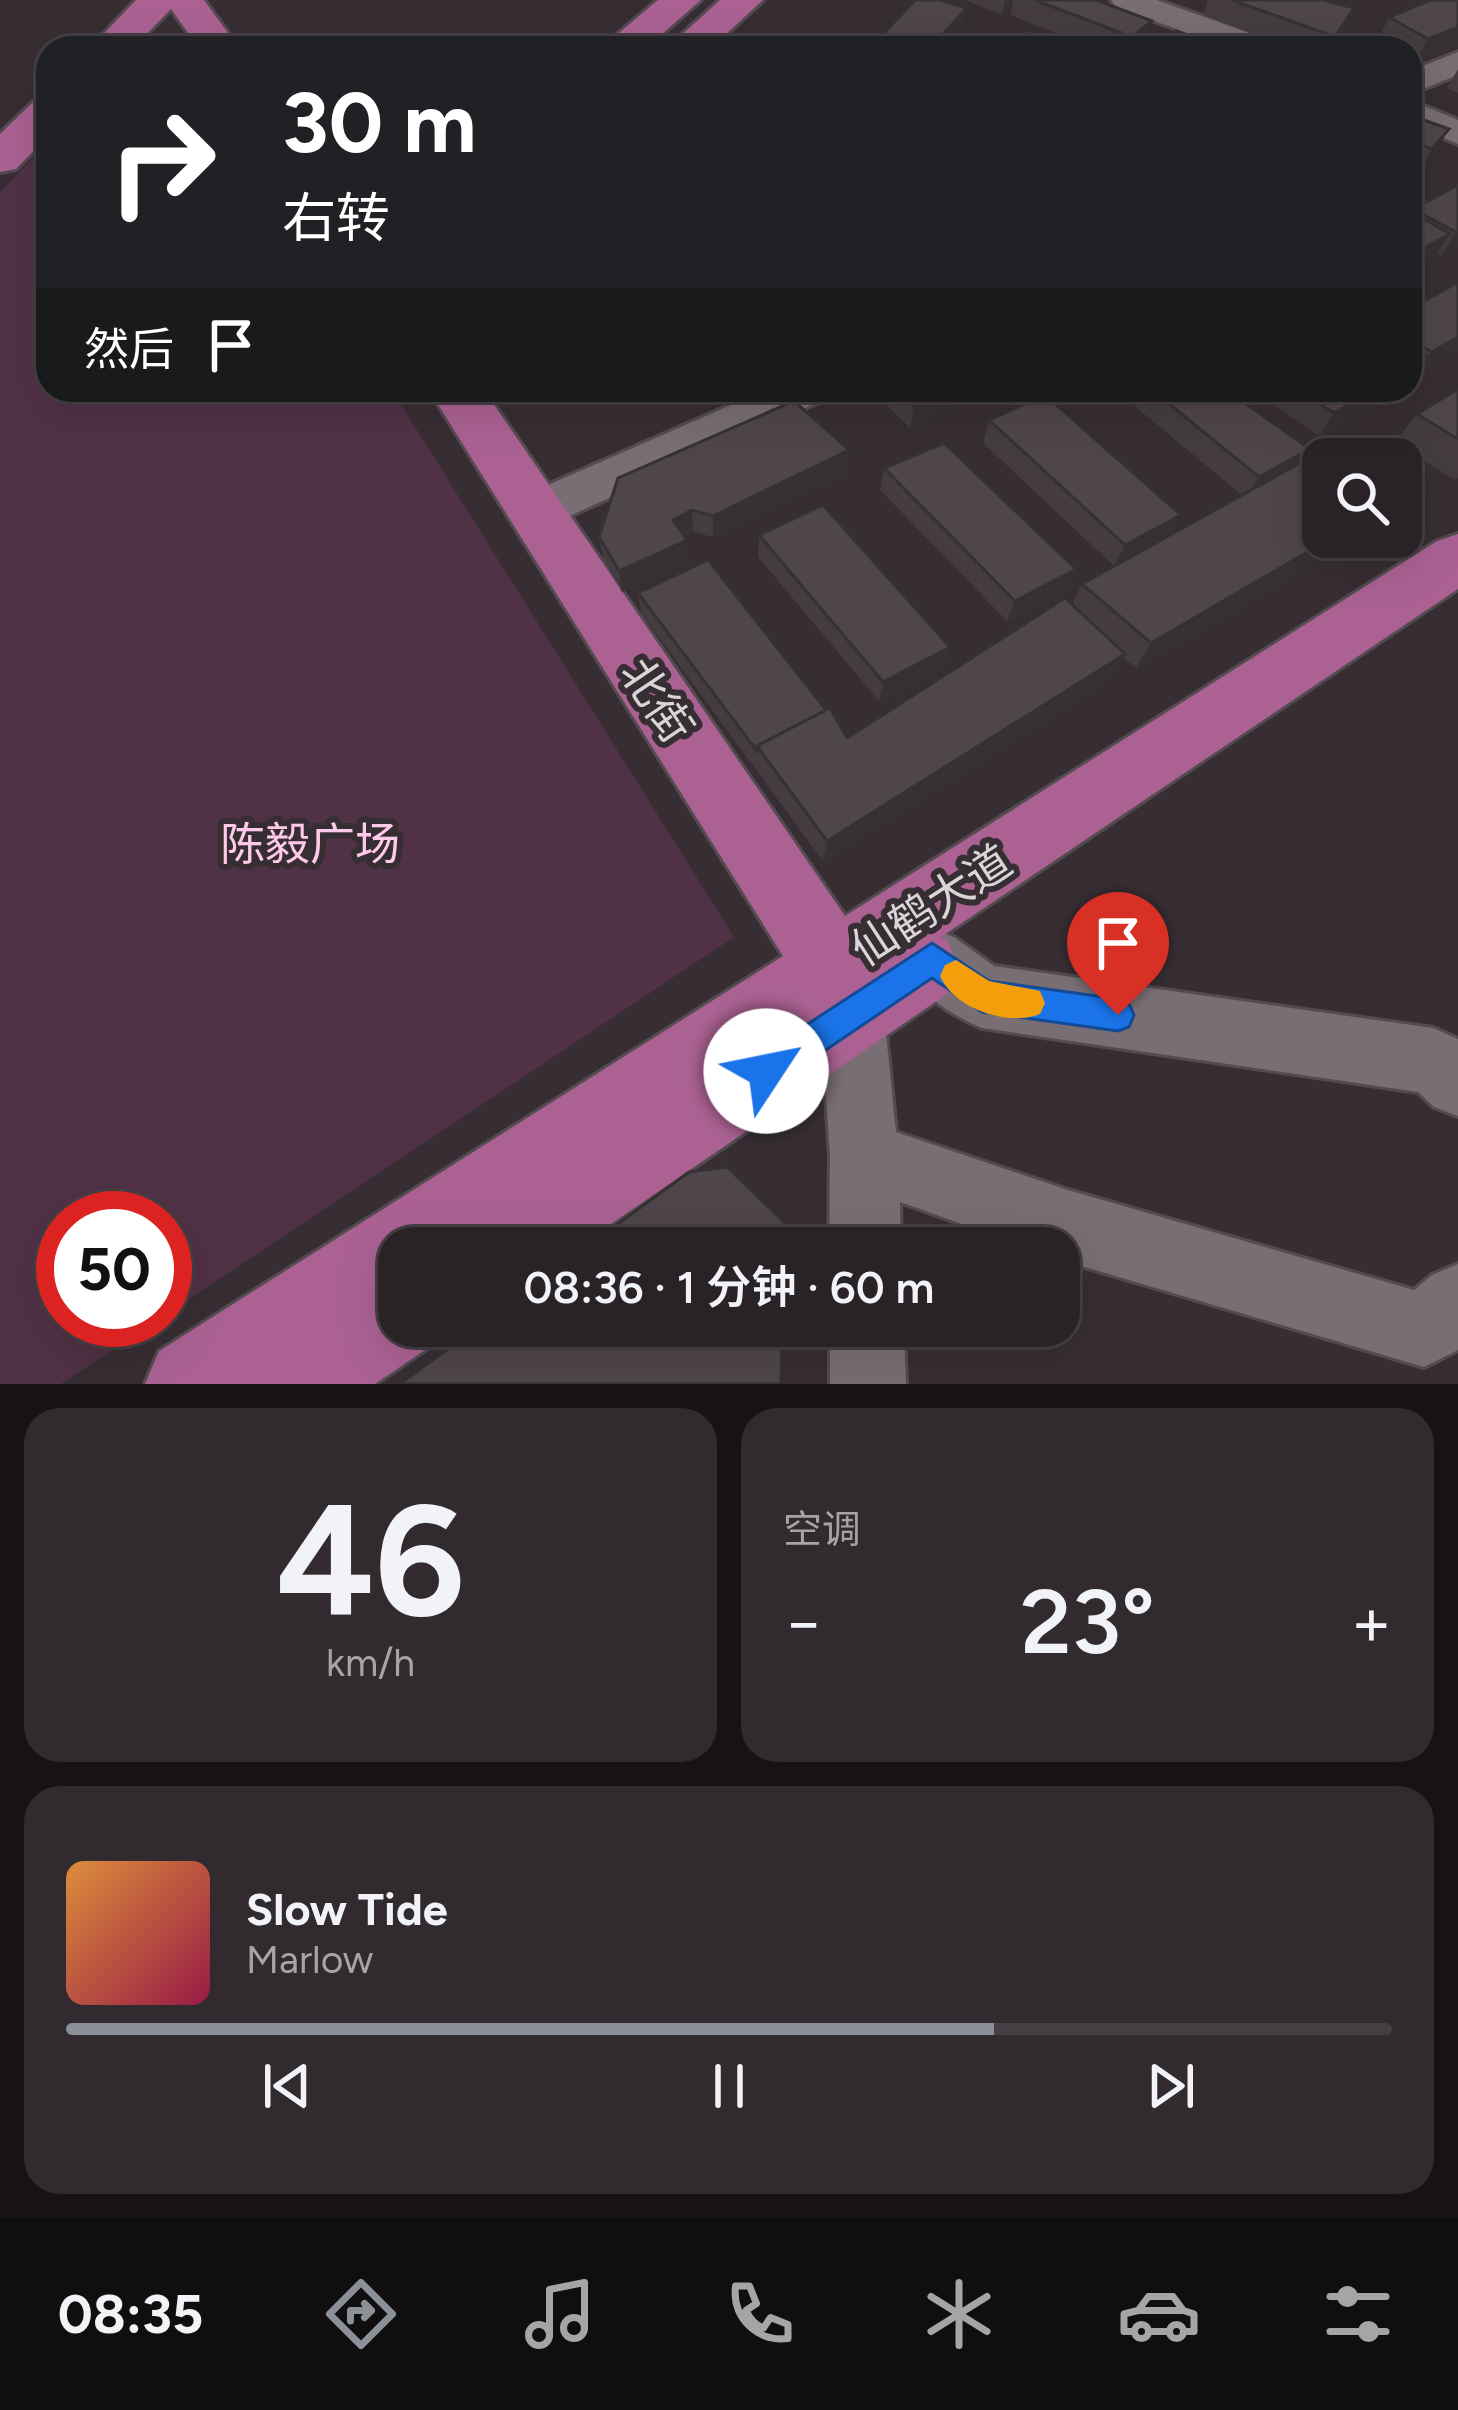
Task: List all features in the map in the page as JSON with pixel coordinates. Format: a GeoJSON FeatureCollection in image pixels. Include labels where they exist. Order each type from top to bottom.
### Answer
{"type":"FeatureCollection","features":[{"type":"Feature","properties":{"kind":"main road"},"geometry":{"type":"LineString","coordinates":[[122,36],[158,0]]}},
{"type":"Feature","properties":{"kind":"main road"},"geometry":{"type":"LineString","coordinates":[[184,0],[210,36]]}},
{"type":"Feature","properties":{"kind":"main road"},"geometry":{"type":"LineString","coordinates":[[636,36],[682,0]]}},
{"type":"Feature","properties":{"kind":"main road"},"geometry":{"type":"LineString","coordinates":[[701,36],[744,0]]}},
{"type":"Feature","properties":{"kind":"main road"},"geometry":{"type":"LineString","coordinates":[[0,159],[36,123]]}},
{"type":"Feature","properties":{"kind":"main road","name":"北街"},"geometry":{"type":"LineString","coordinates":[[464,402],[844,991]]}},
{"type":"Feature","properties":{"kind":"main road","name":"仙鹤大道"},"geometry":{"type":"LineString","coordinates":[[527,1227],[844,991],[1458,558]]}},
{"type":"Feature","properties":{"kind":"main road","name":"仙鹤大道"},"geometry":{"type":"LineString","coordinates":[[439,1227],[844,991],[932,958],[1458,600]]}},
{"type":"Feature","properties":{"kind":"main road","name":"仙鹤大道"},"geometry":{"type":"LineString","coordinates":[[192,1384],[378,1264]]}},
{"type":"Feature","properties":{"kind":"main road"},"geometry":{"type":"LineString","coordinates":[[294,1384],[378,1329]]}},
{"type":"Feature","properties":{"kind":"street"},"geometry":{"type":"LineString","coordinates":[[1127,0],[1226,36]]}},
{"type":"Feature","properties":{"kind":"street"},"geometry":{"type":"LineString","coordinates":[[1422,78],[1458,62]]}},
{"type":"Feature","properties":{"kind":"street"},"geometry":{"type":"LineString","coordinates":[[1422,116],[1458,133]]}},
{"type":"Feature","properties":{"kind":"street"},"geometry":{"type":"LineString","coordinates":[[533,512],[778,402]]}},
{"type":"Feature","properties":{"kind":"street"},"geometry":{"type":"LineString","coordinates":[[932,958],[982,996],[1433,1061],[1458,1083]]}},
{"type":"Feature","properties":{"kind":"street"},"geometry":{"type":"LineString","coordinates":[[844,991],[864,1155],[866,1227]]}},
{"type":"Feature","properties":{"kind":"street"},"geometry":{"type":"LineString","coordinates":[[864,1155],[1068,1226],[1424,1330],[1458,1301]]}},
{"type":"Feature","properties":{"kind":"street"},"geometry":{"type":"LineString","coordinates":[[867,1347],[868,1384]]}},
{"type":"Feature","properties":{"kind":"green space","name":"陈毅广场"},"geometry":{"type":"Polygon","coordinates":[[[36,154],[36,402],[400,402],[734,937],[192,1297],[192,1191],[36,1191],[36,1347],[117,1347],[61,1384],[0,1384],[0,192],[36,154]]]}},
{"type":"Feature","properties":{"kind":"building"},"geometry":{"type":"Polygon","coordinates":[[[915,0],[939,0],[967,8],[941,36],[881,36],[915,0]]]}},
{"type":"Feature","properties":{"kind":"building"},"geometry":{"type":"Polygon","coordinates":[[[1035,0],[1096,0],[1152,21],[1129,36],[1035,0]]]}},
{"type":"Feature","properties":{"kind":"building"},"geometry":{"type":"Polygon","coordinates":[[[1232,0],[1323,0],[1354,8],[1332,36],[1232,0]]]}},
{"type":"Feature","properties":{"kind":"building"},"geometry":{"type":"Polygon","coordinates":[[[1431,0],[1458,0],[1458,27],[1428,39],[1389,17],[1431,0]]]}},
{"type":"Feature","properties":{"kind":"building"},"geometry":{"type":"Polygon","coordinates":[[[1422,119],[1449,129],[1432,149],[1422,145],[1422,119]]]}},
{"type":"Feature","properties":{"kind":"building"},"geometry":{"type":"Polygon","coordinates":[[[1458,185],[1458,231],[1422,214],[1422,204],[1458,185]]]}},
{"type":"Feature","properties":{"kind":"building"},"geometry":{"type":"Polygon","coordinates":[[[1422,218],[1450,234],[1422,249],[1422,218]]]}},
{"type":"Feature","properties":{"kind":"building"},"geometry":{"type":"Polygon","coordinates":[[[1458,282],[1458,337],[1432,352],[1422,346],[1422,302],[1458,282]]]}},
{"type":"Feature","properties":{"kind":"building"},"geometry":{"type":"Polygon","coordinates":[[[1458,389],[1458,439],[1417,414],[1458,389]]]}},
{"type":"Feature","properties":{"kind":"building"},"geometry":{"type":"Polygon","coordinates":[[[792,402],[849,450],[713,516],[692,510],[673,520],[687,540],[619,571],[599,537],[618,478],[792,402]]]}},
{"type":"Feature","properties":{"kind":"building"},"geometry":{"type":"Polygon","coordinates":[[[1029,402],[1053,402],[1181,515],[1125,545],[989,420],[1029,402]]]}},
{"type":"Feature","properties":{"kind":"building"},"geometry":{"type":"Polygon","coordinates":[[[1167,402],[1243,402],[1302,443],[1302,453],[1259,477],[1167,402]]]}},
{"type":"Feature","properties":{"kind":"building"},"geometry":{"type":"Polygon","coordinates":[[[1317,402],[1354,402],[1334,413],[1317,402]]]}},
{"type":"Feature","properties":{"kind":"building"},"geometry":{"type":"Polygon","coordinates":[[[944,443],[1076,569],[1015,601],[884,468],[944,443]]]}},
{"type":"Feature","properties":{"kind":"building"},"geometry":{"type":"Polygon","coordinates":[[[1302,462],[1302,555],[1151,643],[1082,584],[1302,462]]]}},
{"type":"Feature","properties":{"kind":"building"},"geometry":{"type":"Polygon","coordinates":[[[823,505],[950,647],[883,682],[759,535],[823,505]]]}},
{"type":"Feature","properties":{"kind":"building"},"geometry":{"type":"Polygon","coordinates":[[[708,560],[826,710],[757,746],[757,751],[638,593],[708,560]]]}},
{"type":"Feature","properties":{"kind":"building"},"geometry":{"type":"Polygon","coordinates":[[[1065,598],[1125,654],[827,841],[757,746],[830,708],[847,738],[1065,598]]]}},
{"type":"Feature","properties":{"kind":"building"},"geometry":{"type":"Polygon","coordinates":[[[727,1167],[784,1227],[614,1227],[689,1172],[727,1167]]]}},
{"type":"Feature","properties":{"kind":"building"},"geometry":{"type":"Polygon","coordinates":[[[450,1347],[782,1347],[781,1384],[400,1384],[450,1347]]]}},
{"type":"Feature","properties":{"kind":"slow traffic"},"geometry":{"type":"LineString","coordinates":[[956,976],[982,996],[1029,1003]]}},
{"type":"Feature","properties":{"kind":"route"},"geometry":{"type":"LineString","coordinates":[[766,1071],[932,958],[982,996],[1118,1015]]}}]}
